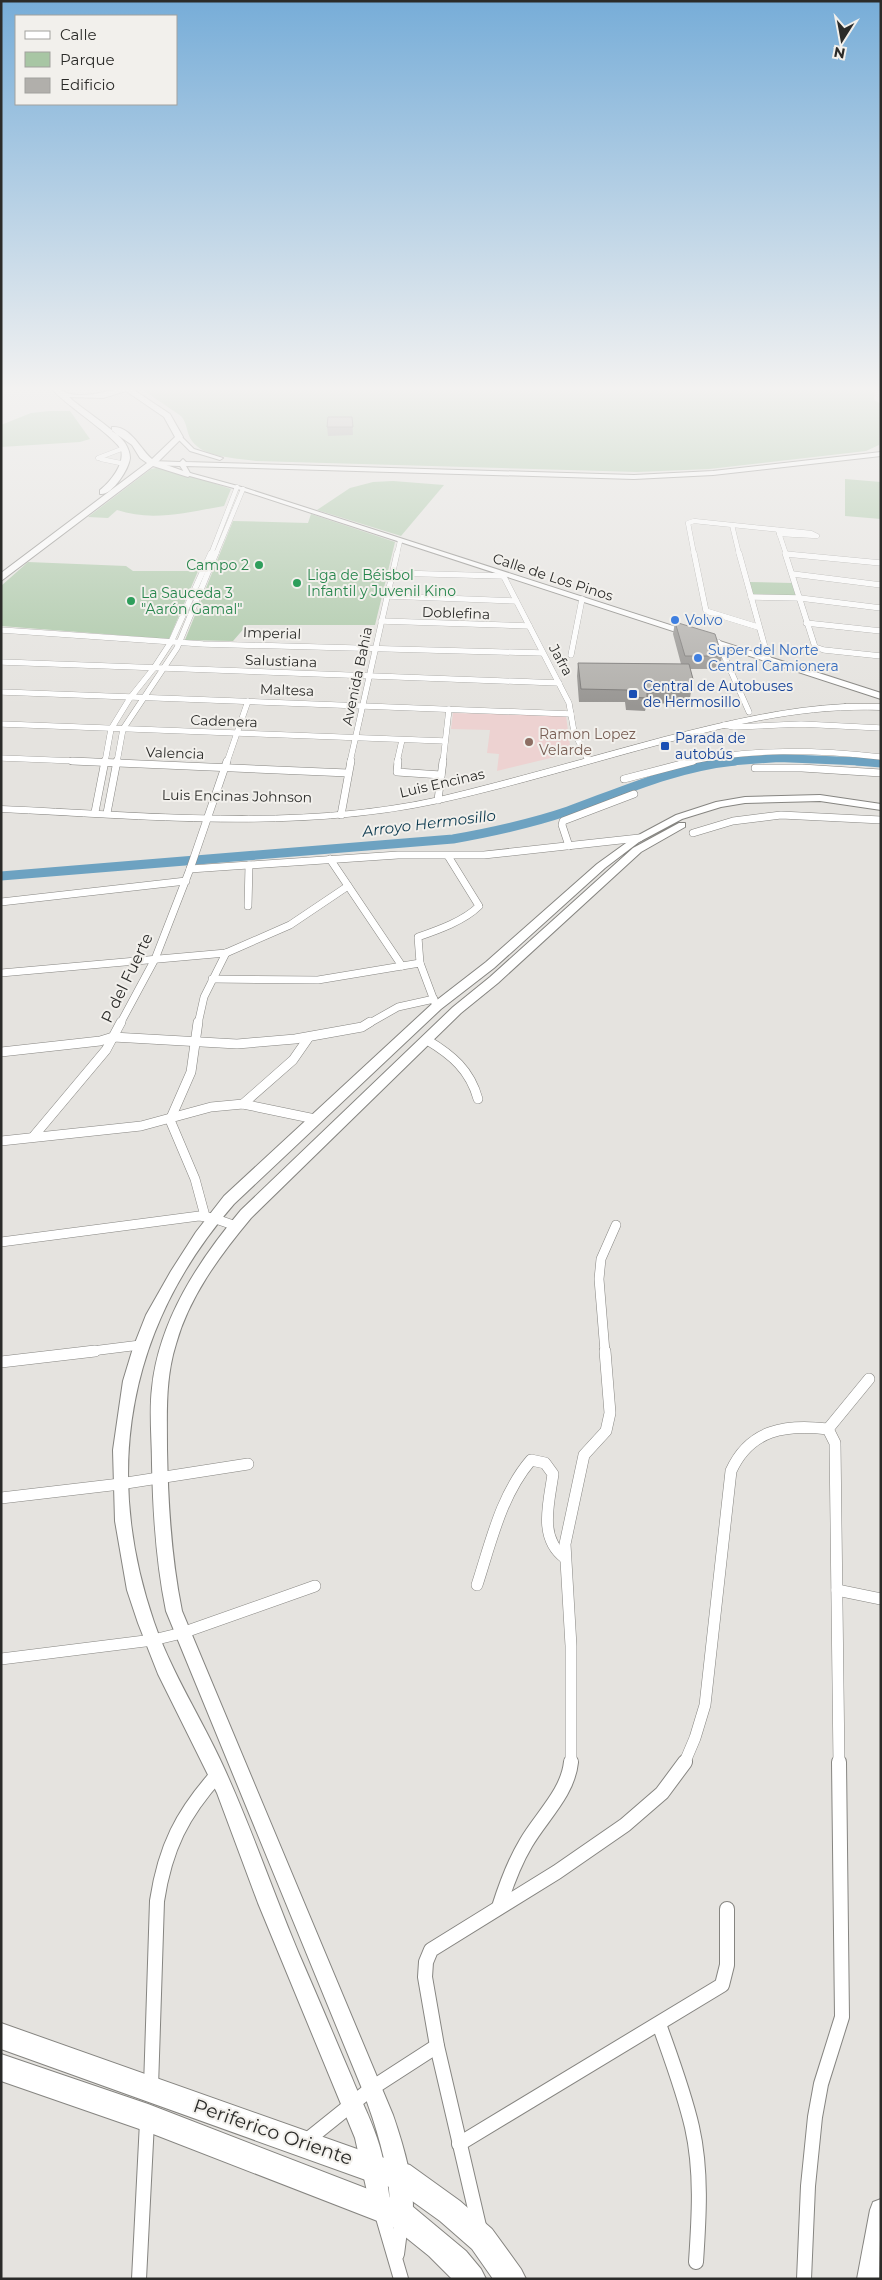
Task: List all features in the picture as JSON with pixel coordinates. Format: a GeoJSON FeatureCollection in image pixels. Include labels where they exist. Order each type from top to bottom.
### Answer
{"type":"FeatureCollection","features":[{"type":"Feature","properties":{"kind":"highway"},"geometry":{"type":"LineString","coordinates":[[1,568],[100,494]]}},
{"type":"Feature","properties":{"kind":"highway"},"geometry":{"type":"LineString","coordinates":[[1,578],[110,494]]}},
{"type":"Feature","properties":{"kind":"highway","name":"Periferico Oriente"},"geometry":{"type":"LineString","coordinates":[[1,2036],[374,2168],[400,2175],[450,2211],[482,2239],[511,2279]]}},
{"type":"Feature","properties":{"kind":"highway","name":"Periferico Oriente"},"geometry":{"type":"LineString","coordinates":[[6,2074],[148,2118],[391,2211],[462,2266],[470,2279]]}},
{"type":"Feature","properties":{"kind":"main road"},"geometry":{"type":"LineString","coordinates":[[585,757],[749,712],[809,703],[881,702]]}},
{"type":"Feature","properties":{"kind":"main road","name":"Luis Encinas"},"geometry":{"type":"LineString","coordinates":[[1,809],[96,809],[209,814],[258,820],[342,812],[438,797],[585,757],[762,716],[847,706],[881,707]]}},
{"type":"Feature","properties":{"kind":"main road"},"geometry":{"type":"LineString","coordinates":[[1,803],[96,809]]}},
{"type":"Feature","properties":{"kind":"street"},"geometry":{"type":"LineString","coordinates":[[96,809],[112,729],[130,698],[154,668],[171,642],[237,494]]}},
{"type":"Feature","properties":{"kind":"street"},"geometry":{"type":"LineString","coordinates":[[107,810],[122,729],[165,669],[180,643],[210,571],[238,494]]}},
{"type":"Feature","properties":{"kind":"street","name":"Calle de Los Pinos"},"geometry":{"type":"LineString","coordinates":[[259,494],[502,575],[718,642],[881,696]]}},
{"type":"Feature","properties":{"kind":"street"},"geometry":{"type":"LineString","coordinates":[[758,627],[710,613],[706,609],[688,523],[694,521],[778,532],[817,536],[811,533],[778,532]]}},
{"type":"Feature","properties":{"kind":"street"},"geometry":{"type":"LineString","coordinates":[[732,525],[758,627],[768,658]]}},
{"type":"Feature","properties":{"kind":"street"},"geometry":{"type":"LineString","coordinates":[[778,532],[793,574],[814,645],[820,650],[881,656]]}},
{"type":"Feature","properties":{"kind":"street","name":"Avenida Bahia"},"geometry":{"type":"LineString","coordinates":[[342,812],[348,773],[400,541]]}},
{"type":"Feature","properties":{"kind":"street"},"geometry":{"type":"LineString","coordinates":[[786,554],[881,563]]}},
{"type":"Feature","properties":{"kind":"street"},"geometry":{"type":"LineString","coordinates":[[203,572],[210,571]]}},
{"type":"Feature","properties":{"kind":"street"},"geometry":{"type":"LineString","coordinates":[[393,573],[502,575]]}},
{"type":"Feature","properties":{"kind":"street"},"geometry":{"type":"LineString","coordinates":[[793,574],[881,585]]}},
{"type":"Feature","properties":{"kind":"street","name":"Jafra"},"geometry":{"type":"LineString","coordinates":[[502,575],[569,703],[574,732],[585,757]]}},
{"type":"Feature","properties":{"kind":"street"},"geometry":{"type":"LineString","coordinates":[[388,596],[516,601]]}},
{"type":"Feature","properties":{"kind":"street"},"geometry":{"type":"LineString","coordinates":[[750,597],[800,598],[881,608]]}},
{"type":"Feature","properties":{"kind":"street"},"geometry":{"type":"LineString","coordinates":[[571,655],[582,599]]}},
{"type":"Feature","properties":{"kind":"street","name":"Doblefina"},"geometry":{"type":"LineString","coordinates":[[381,621],[529,626]]}},
{"type":"Feature","properties":{"kind":"street"},"geometry":{"type":"LineString","coordinates":[[806,623],[881,631]]}},
{"type":"Feature","properties":{"kind":"street","name":"Imperial"},"geometry":{"type":"LineString","coordinates":[[1,630],[180,643],[542,653]]}},
{"type":"Feature","properties":{"kind":"street"},"geometry":{"type":"LineString","coordinates":[[718,642],[749,712]]}},
{"type":"Feature","properties":{"kind":"street","name":"Salustiana"},"geometry":{"type":"LineString","coordinates":[[1,662],[559,683]]}},
{"type":"Feature","properties":{"kind":"street","name":"Maltesa"},"geometry":{"type":"LineString","coordinates":[[1,692],[571,714]]}},
{"type":"Feature","properties":{"kind":"street","name":"P del Fuerte"},"geometry":{"type":"LineString","coordinates":[[33,1137],[97,1062],[113,1037],[155,959],[186,881],[248,701]]}},
{"type":"Feature","properties":{"kind":"street"},"geometry":{"type":"LineString","coordinates":[[438,797],[449,710]]}},
{"type":"Feature","properties":{"kind":"street","name":"Cadenera"},"geometry":{"type":"LineString","coordinates":[[1,724],[445,741]]}},
{"type":"Feature","properties":{"kind":"street"},"geometry":{"type":"LineString","coordinates":[[724,725],[734,727],[826,724],[881,728]]}},
{"type":"Feature","properties":{"kind":"street"},"geometry":{"type":"LineString","coordinates":[[402,740],[397,772],[440,775]]}},
{"type":"Feature","properties":{"kind":"street"},"geometry":{"type":"LineString","coordinates":[[624,779],[700,760],[742,754],[833,752],[881,757]]}},
{"type":"Feature","properties":{"kind":"street","name":"Valencia"},"geometry":{"type":"LineString","coordinates":[[1,758],[348,773]]}},
{"type":"Feature","properties":{"kind":"street"},"geometry":{"type":"LineString","coordinates":[[755,768],[802,768],[881,773]]}},
{"type":"Feature","properties":{"kind":"street"},"geometry":{"type":"LineString","coordinates":[[569,846],[562,824],[563,821],[634,794]]}},
{"type":"Feature","properties":{"kind":"street"},"geometry":{"type":"LineString","coordinates":[[401,2279],[396,2257],[391,2211],[374,2168],[366,2138],[269,1905],[218,1774],[184,1710],[153,1640],[138,1596],[127,1551],[120,1484],[124,1410],[140,1345],[171,1284],[209,1217],[436,1003],[490,964],[608,860],[639,838],[678,817],[720,804],[745,800],[820,798],[881,807]]}},
{"type":"Feature","properties":{"kind":"street"},"geometry":{"type":"LineString","coordinates":[[396,2257],[391,2211],[400,2175],[390,2136],[314,1944],[226,1743],[174,1611],[166,1570],[161,1478],[158,1389],[165,1352],[186,1304],[220,1245],[236,1226],[280,1180],[457,1010],[494,980],[645,845],[678,826],[708,814],[745,806],[786,804],[840,807],[881,814]]}},
{"type":"Feature","properties":{"kind":"street"},"geometry":{"type":"LineString","coordinates":[[693,832],[733,821],[781,814],[881,820]]}},
{"type":"Feature","properties":{"kind":"street"},"geometry":{"type":"LineString","coordinates":[[190,869],[330,859],[484,855],[639,838]]}},
{"type":"Feature","properties":{"kind":"street"},"geometry":{"type":"LineString","coordinates":[[436,1003],[420,963],[418,938],[439,930],[478,909],[479,906],[478,900],[448,856]]}},
{"type":"Feature","properties":{"kind":"street"},"geometry":{"type":"LineString","coordinates":[[330,859],[402,966]]}},
{"type":"Feature","properties":{"kind":"street"},"geometry":{"type":"LineString","coordinates":[[248,906],[249,865]]}},
{"type":"Feature","properties":{"kind":"street"},"geometry":{"type":"LineString","coordinates":[[1,902],[186,881]]}},
{"type":"Feature","properties":{"kind":"street"},"geometry":{"type":"LineString","coordinates":[[1,973],[226,953],[257,942],[294,924],[348,886]]}},
{"type":"Feature","properties":{"kind":"street"},"geometry":{"type":"LineString","coordinates":[[532,927],[546,934]]}},
{"type":"Feature","properties":{"kind":"street"},"geometry":{"type":"LineString","coordinates":[[209,1217],[182,1145],[170,1120],[190,1072],[200,1008],[212,979],[226,953]]}},
{"type":"Feature","properties":{"kind":"street"},"geometry":{"type":"LineString","coordinates":[[212,979],[318,980],[420,963]]}},
{"type":"Feature","properties":{"kind":"street"},"geometry":{"type":"LineString","coordinates":[[1,1052],[100,1041],[113,1037],[194,1043],[254,1043],[310,1037],[362,1027],[398,1007],[436,1003]]}},
{"type":"Feature","properties":{"kind":"street"},"geometry":{"type":"LineString","coordinates":[[243,1104],[300,1053],[310,1037]]}},
{"type":"Feature","properties":{"kind":"street"},"geometry":{"type":"LineString","coordinates":[[427,1040],[451,1054],[465,1068],[476,1086],[478,1099]]}},
{"type":"Feature","properties":{"kind":"street"},"geometry":{"type":"LineString","coordinates":[[1,1141],[141,1126],[170,1120],[210,1107],[243,1104],[315,1119]]}},
{"type":"Feature","properties":{"kind":"street"},"geometry":{"type":"LineString","coordinates":[[1,1242],[209,1217],[236,1226]]}},
{"type":"Feature","properties":{"kind":"street"},"geometry":{"type":"LineString","coordinates":[[498,1907],[512,1869],[527,1841],[560,1796],[567,1781],[570,1765],[571,1646],[564,1558],[565,1544],[584,1455],[606,1432],[610,1413],[598,1279],[601,1259],[616,1225]]}},
{"type":"Feature","properties":{"kind":"street"},"geometry":{"type":"LineString","coordinates":[[1,1362],[140,1345]]}},
{"type":"Feature","properties":{"kind":"street"},"geometry":{"type":"LineString","coordinates":[[828,1429],[869,1379]]}},
{"type":"Feature","properties":{"kind":"street"},"geometry":{"type":"LineString","coordinates":[[482,2239],[437,2046],[425,1977],[426,1962],[432,1950],[498,1907],[554,1875],[649,1806],[671,1784],[682,1768],[698,1728],[704,1705],[731,1471],[734,1462],[742,1449],[772,1432],[795,1427],[828,1429]]}},
{"type":"Feature","properties":{"kind":"street"},"geometry":{"type":"LineString","coordinates":[[804,2279],[807,2195],[816,2119],[824,2078],[842,2017],[835,1443],[828,1429]]}},
{"type":"Feature","properties":{"kind":"street"},"geometry":{"type":"LineString","coordinates":[[477,1585],[510,1491],[523,1468],[531,1460],[542,1460],[550,1466],[553,1474],[548,1529],[549,1538],[553,1547],[564,1558]]}},
{"type":"Feature","properties":{"kind":"street"},"geometry":{"type":"LineString","coordinates":[[1,1498],[120,1484],[248,1464]]}},
{"type":"Feature","properties":{"kind":"street"},"geometry":{"type":"LineString","coordinates":[[1,1659],[153,1640],[182,1633],[315,1586]]}},
{"type":"Feature","properties":{"kind":"street"},"geometry":{"type":"LineString","coordinates":[[837,1590],[881,1599]]}},
{"type":"Feature","properties":{"kind":"street"},"geometry":{"type":"LineString","coordinates":[[151,2090],[157,1901],[161,1874],[182,1818],[197,1796],[218,1774]]}},
{"type":"Feature","properties":{"kind":"street"},"geometry":{"type":"LineString","coordinates":[[460,2144],[722,1985],[727,1965],[727,1909]]}},
{"type":"Feature","properties":{"kind":"street"},"geometry":{"type":"LineString","coordinates":[[659,2024],[686,2105],[695,2144],[700,2211],[696,2262]]}},
{"type":"Feature","properties":{"kind":"street"},"geometry":{"type":"LineString","coordinates":[[304,2143],[372,2088],[437,2046]]}},
{"type":"Feature","properties":{"kind":"street"},"geometry":{"type":"LineString","coordinates":[[139,2279],[148,2118]]}},
{"type":"Feature","properties":{"kind":"street"},"geometry":{"type":"LineString","coordinates":[[868,2279],[881,2210]]}},
{"type":"Feature","properties":{"kind":"shaded area","name":"Ramon Lopez Velarde"},"geometry":{"type":"Polygon","coordinates":[[[453,713],[566,716],[571,753],[497,771],[499,754],[487,753],[490,730],[451,729],[453,713]]]}},
{"type":"Feature","properties":{"kind":"green space"},"geometry":{"type":"Polygon","coordinates":[[[118,494],[229,494],[224,506],[184,513],[157,516],[130,514],[117,510],[108,518],[88,517],[118,494]]]}},
{"type":"Feature","properties":{"kind":"green space"},"geometry":{"type":"Polygon","coordinates":[[[340,494],[436,494],[401,536],[317,510],[340,494]]]}},
{"type":"Feature","properties":{"kind":"green space"},"geometry":{"type":"Polygon","coordinates":[[[845,494],[881,494],[881,519],[845,516],[845,494]]]}},
{"type":"Feature","properties":{"kind":"green space","name":"Liga de Béisbol Infantil y Juvenil Kino"},"geometry":{"type":"Polygon","coordinates":[[[311,514],[395,542],[375,625],[247,625],[233,641],[185,640],[233,521],[308,523],[311,514]]]}},
{"type":"Feature","properties":{"kind":"green space"},"geometry":{"type":"Polygon","coordinates":[[[28,562],[126,566],[133,571],[198,571],[169,639],[1,626],[1,586],[28,562]]]}},
{"type":"Feature","properties":{"kind":"green space"},"geometry":{"type":"Polygon","coordinates":[[[748,582],[792,583],[797,597],[751,596],[748,582]]]}},
{"type":"Feature","properties":{"kind":"building"},"geometry":{"type":"Polygon","coordinates":[[[675,622],[715,634],[722,656],[685,656],[675,622]]]}},
{"type":"Feature","properties":{"kind":"building"},"geometry":{"type":"Polygon","coordinates":[[[578,663],[689,664],[693,679],[690,679],[691,691],[647,690],[647,698],[628,697],[627,690],[581,689],[578,663]]]}},
{"type":"Feature","properties":{"kind":"waterway","name":"Arroyo Hermosillo"},"geometry":{"type":"LineString","coordinates":[[732,761],[779,758],[865,762]]}},
{"type":"Feature","properties":{"kind":"waterway","name":"Arroyo Hermosillo"},"geometry":{"type":"LineString","coordinates":[[1,876],[453,839],[539,820],[671,774],[732,761]]}},
{"type":"Feature","properties":{"kind":"waterway","name":"Arroyo Hermosillo"},"geometry":{"type":"LineString","coordinates":[[724,762],[732,761]]}},
{"type":"Feature","properties":{"kind":"waterway","name":"Arroyo Hermosillo"},"geometry":{"type":"LineString","coordinates":[[857,761],[865,762]]}},
{"type":"Feature","properties":{"kind":"waterway","name":"Arroyo Hermosillo"},"geometry":{"type":"LineString","coordinates":[[865,762],[873,762]]}},
{"type":"Feature","properties":{"kind":"waterway","name":"Arroyo Hermosillo"},"geometry":{"type":"LineString","coordinates":[[865,762],[881,763]]}},
{"type":"Feature","properties":{"kind":"place","name":"Campo 2"},"geometry":{"type":"Point","coordinates":[259,565]}},
{"type":"Feature","properties":{"kind":"place","name":"Liga de Béisbol Infantil y Juvenil Kino"},"geometry":{"type":"Point","coordinates":[297,583]}},
{"type":"Feature","properties":{"kind":"place","name":"La Sauceda 3 \"Aarón Gamal\""},"geometry":{"type":"Point","coordinates":[131,601]}},
{"type":"Feature","properties":{"kind":"place","name":"Volvo"},"geometry":{"type":"Point","coordinates":[675,620]}},
{"type":"Feature","properties":{"kind":"place","name":"Super del Norte Central Camionera"},"geometry":{"type":"Point","coordinates":[698,658]}},
{"type":"Feature","properties":{"kind":"place","name":"Central de Autobuses de Hermosillo"},"geometry":{"type":"Point","coordinates":[633,694]}},
{"type":"Feature","properties":{"kind":"place","name":"Ramon Lopez Velarde"},"geometry":{"type":"Point","coordinates":[529,742]}},
{"type":"Feature","properties":{"kind":"place","name":"Parada de autobús"},"geometry":{"type":"Point","coordinates":[665,746]}}]}
